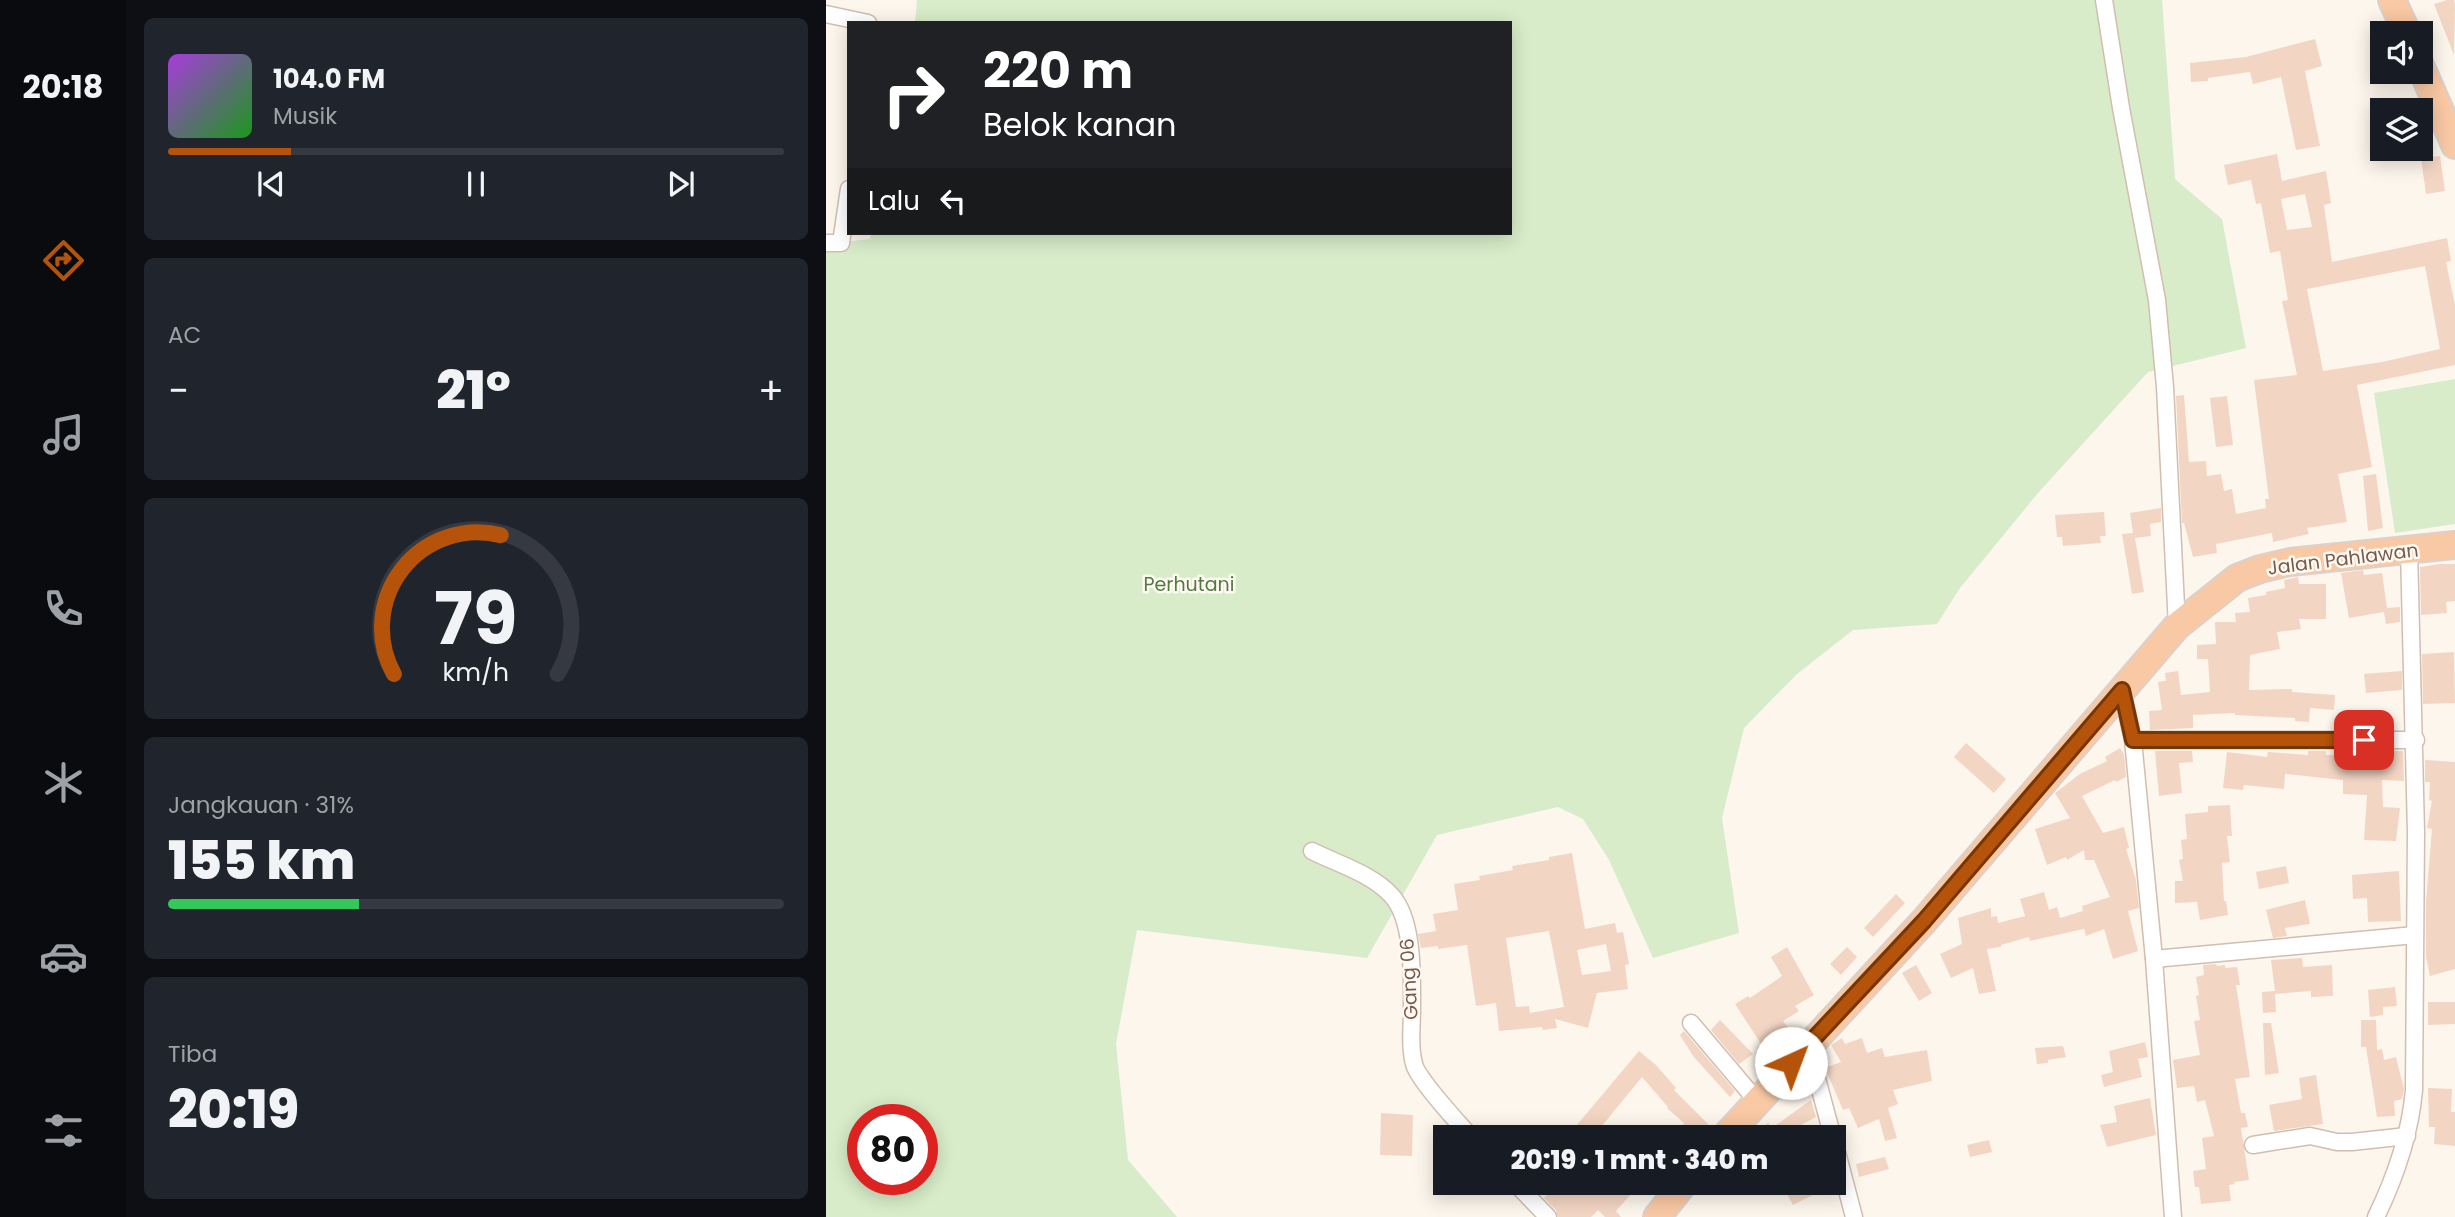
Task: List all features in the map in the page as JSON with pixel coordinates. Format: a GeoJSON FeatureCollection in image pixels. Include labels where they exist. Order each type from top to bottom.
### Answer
{"type":"FeatureCollection","features":[{"type":"Feature","properties":{"kind":"highway"},"geometry":{"type":"LineString","coordinates":[[2392,0],[2402,21]]}},
{"type":"Feature","properties":{"kind":"highway"},"geometry":{"type":"LineString","coordinates":[[2428,84],[2455,145]]}},
{"type":"Feature","properties":{"kind":"highway","name":"Jalan Pahlawan"},"geometry":{"type":"LineString","coordinates":[[1736,1125],[1924,921],[2177,626],[2237,578],[2260,569],[2290,562],[2455,545]]}},
{"type":"Feature","properties":{"kind":"highway"},"geometry":{"type":"LineString","coordinates":[[1657,1217],[1674,1195]]}},
{"type":"Feature","properties":{"kind":"street"},"geometry":{"type":"LineString","coordinates":[[2104,0],[2157,300],[2165,387],[2177,626]]}},
{"type":"Feature","properties":{"kind":"street"},"geometry":{"type":"LineString","coordinates":[[826,14],[859,21]]}},
{"type":"Feature","properties":{"kind":"street"},"geometry":{"type":"LineString","coordinates":[[826,243],[841,243],[847,203]]}},
{"type":"Feature","properties":{"kind":"street"},"geometry":{"type":"LineString","coordinates":[[2375,1217],[2407,1136],[2414,1090],[2416,740],[2409,550]]}},
{"type":"Feature","properties":{"kind":"street"},"geometry":{"type":"LineString","coordinates":[[2122,690],[2133,740],[2154,959],[2173,1217]]}},
{"type":"Feature","properties":{"kind":"street"},"geometry":{"type":"LineString","coordinates":[[2133,740],[2416,740]]}},
{"type":"Feature","properties":{"kind":"street","name":"Gang 06"},"geometry":{"type":"LineString","coordinates":[[1312,852],[1382,887],[1393,896],[1401,909],[1406,924],[1412,972],[1412,1044],[1415,1067],[1462,1125]]}},
{"type":"Feature","properties":{"kind":"street"},"geometry":{"type":"LineString","coordinates":[[2154,959],[2416,935]]}},
{"type":"Feature","properties":{"kind":"street"},"geometry":{"type":"LineString","coordinates":[[1691,1023],[1757,1101]]}},
{"type":"Feature","properties":{"kind":"street"},"geometry":{"type":"LineString","coordinates":[[1808,1045],[1829,1125]]}},
{"type":"Feature","properties":{"kind":"street"},"geometry":{"type":"LineString","coordinates":[[2253,1145],[2310,1136],[2337,1142],[2352,1142],[2407,1136]]}},
{"type":"Feature","properties":{"kind":"street"},"geometry":{"type":"LineString","coordinates":[[1846,1187],[1854,1217]]}},
{"type":"Feature","properties":{"kind":"street"},"geometry":{"type":"LineString","coordinates":[[1527,1195],[1548,1217]]}},
{"type":"Feature","properties":{"kind":"green space","name":"Perhutani"},"geometry":{"type":"Polygon","coordinates":[[[917,0],[2162,0],[2175,179],[2222,219],[2246,348],[2148,372],[2038,493],[1960,588],[1937,624],[1853,630],[1797,674],[1744,728],[1722,818],[1739,933],[1653,958],[1609,860],[1583,819],[1558,807],[1437,835],[1367,958],[1137,930],[1116,1044],[1128,1160],[1177,1217],[826,1217],[826,244],[870,239],[871,235],[1512,235],[1512,21],[915,21],[917,0]]]}},
{"type":"Feature","properties":{"kind":"green space"},"geometry":{"type":"Polygon","coordinates":[[[2455,379],[2455,524],[2395,533],[2374,393],[2455,379]]]}},
{"type":"Feature","properties":{"kind":"building"},"geometry":{"type":"Polygon","coordinates":[[[2454,0],[2455,5],[2454,55],[2434,4],[2454,0]]]}},
{"type":"Feature","properties":{"kind":"building"},"geometry":{"type":"Polygon","coordinates":[[[2315,39],[2322,66],[2305,71],[2320,146],[2296,150],[2281,77],[2253,84],[2250,72],[2191,82],[2190,63],[2246,57],[2315,39]]]}},
{"type":"Feature","properties":{"kind":"building"},"geometry":{"type":"Polygon","coordinates":[[[2277,154],[2282,181],[2326,171],[2331,203],[2324,205],[2332,262],[2447,238],[2451,261],[2446,262],[2455,305],[2455,365],[2357,385],[2372,467],[2338,474],[2347,522],[2307,528],[2309,534],[2273,542],[2272,533],[2216,544],[2217,553],[2193,557],[2182,523],[2176,396],[2184,395],[2189,462],[2206,461],[2207,476],[2221,474],[2224,491],[2232,489],[2236,514],[2266,508],[2265,499],[2269,499],[2254,380],[2297,375],[2282,301],[2288,300],[2280,251],[2270,253],[2261,203],[2256,204],[2251,180],[2228,185],[2224,165],[2277,154]],[[2305,194],[2281,199],[2287,230],[2312,227],[2305,194]],[[2425,266],[2307,289],[2323,371],[2440,349],[2425,266]]]}},
{"type":"Feature","properties":{"kind":"building"},"geometry":{"type":"Polygon","coordinates":[[[2440,156],[2445,191],[2426,194],[2421,161],[2433,161],[2433,157],[2440,156]]]}},
{"type":"Feature","properties":{"kind":"building"},"geometry":{"type":"Polygon","coordinates":[[[2227,396],[2233,445],[2216,447],[2210,398],[2227,396]]]}},
{"type":"Feature","properties":{"kind":"building"},"geometry":{"type":"Polygon","coordinates":[[[2376,474],[2383,528],[2368,531],[2363,476],[2376,474]]]}},
{"type":"Feature","properties":{"kind":"building"},"geometry":{"type":"Polygon","coordinates":[[[2161,508],[2161,522],[2150,524],[2151,536],[2135,538],[2144,592],[2132,594],[2122,534],[2133,533],[2130,513],[2161,508]]]}},
{"type":"Feature","properties":{"kind":"building"},"geometry":{"type":"Polygon","coordinates":[[[2104,512],[2106,536],[2100,536],[2101,543],[2063,546],[2062,537],[2057,537],[2055,515],[2104,512]]]}},
{"type":"Feature","properties":{"kind":"building"},"geometry":{"type":"Polygon","coordinates":[[[2455,564],[2455,601],[2446,602],[2447,613],[2421,615],[2420,567],[2455,564]]]}},
{"type":"Feature","properties":{"kind":"building"},"geometry":{"type":"Polygon","coordinates":[[[2363,570],[2364,575],[2382,573],[2387,608],[2400,607],[2400,622],[2386,624],[2384,612],[2349,618],[2341,573],[2363,570]]]}},
{"type":"Feature","properties":{"kind":"building"},"geometry":{"type":"Polygon","coordinates":[[[2298,577],[2299,584],[2326,584],[2326,619],[2299,619],[2301,629],[2277,632],[2280,649],[2250,655],[2249,690],[2292,689],[2292,692],[2335,695],[2334,710],[2310,708],[2309,722],[2295,721],[2295,718],[2235,713],[2193,715],[2193,728],[2150,730],[2149,711],[2162,710],[2158,682],[2166,681],[2165,673],[2178,671],[2181,695],[2210,692],[2208,659],[2197,659],[2197,645],[2216,644],[2215,622],[2236,622],[2235,613],[2250,612],[2248,598],[2285,588],[2284,580],[2298,577]]]}},
{"type":"Feature","properties":{"kind":"building"},"geometry":{"type":"Polygon","coordinates":[[[2454,652],[2455,703],[2423,704],[2422,654],[2454,652]]]}},
{"type":"Feature","properties":{"kind":"building"},"geometry":{"type":"Polygon","coordinates":[[[2402,671],[2402,690],[2366,693],[2364,674],[2402,671]]]}},
{"type":"Feature","properties":{"kind":"building"},"geometry":{"type":"Polygon","coordinates":[[[1966,743],[2006,779],[1994,793],[1954,757],[1966,743]]]}},
{"type":"Feature","properties":{"kind":"building"},"geometry":{"type":"Polygon","coordinates":[[[2120,748],[2124,754],[2126,777],[2082,796],[2103,833],[2124,827],[2129,848],[2126,849],[2136,880],[2139,908],[2128,911],[2138,951],[2113,959],[2104,929],[2086,936],[2084,929],[2030,941],[2029,937],[1987,949],[1996,991],[1979,994],[1973,968],[1951,978],[1940,954],[1962,944],[1958,918],[1991,908],[1991,917],[1997,916],[1998,923],[2025,916],[2020,899],[2044,892],[2049,910],[2057,907],[2060,918],[2083,911],[2082,906],[2110,897],[2094,860],[2085,860],[2084,850],[2067,860],[2066,857],[2047,865],[2035,829],[2070,818],[2055,793],[2080,774],[2107,761],[2105,757],[2120,748]]]}},
{"type":"Feature","properties":{"kind":"building"},"geometry":{"type":"Polygon","coordinates":[[[2155,751],[2192,751],[2193,762],[2179,763],[2182,793],[2159,796],[2155,751]]]}},
{"type":"Feature","properties":{"kind":"building"},"geometry":{"type":"Polygon","coordinates":[[[2308,751],[2326,751],[2326,755],[2363,756],[2363,760],[2389,759],[2390,751],[2403,751],[2404,781],[2382,780],[2383,807],[2400,808],[2396,841],[2364,840],[2367,795],[2343,794],[2343,780],[2285,774],[2284,789],[2244,785],[2243,790],[2223,788],[2227,752],[2267,757],[2268,752],[2308,755],[2308,751]]]}},
{"type":"Feature","properties":{"kind":"building"},"geometry":{"type":"Polygon","coordinates":[[[2425,760],[2455,762],[2455,969],[2430,976],[2426,957],[2426,902],[2432,829],[2427,828],[2432,801],[2429,800],[2430,782],[2425,782],[2425,760]]]}},
{"type":"Feature","properties":{"kind":"building"},"geometry":{"type":"Polygon","coordinates":[[[2230,805],[2232,836],[2227,836],[2230,862],[2222,863],[2224,901],[2228,915],[2200,920],[2197,902],[2175,903],[2175,881],[2183,881],[2179,860],[2183,859],[2181,840],[2187,839],[2185,814],[2208,812],[2208,806],[2230,805]]]}},
{"type":"Feature","properties":{"kind":"building"},"geometry":{"type":"Polygon","coordinates":[[[1572,853],[1585,929],[1615,923],[1617,933],[1623,932],[1629,964],[1625,965],[1628,989],[1597,993],[1588,1028],[1555,1019],[1557,1028],[1499,1031],[1496,1003],[1476,1006],[1467,945],[1438,949],[1438,946],[1421,948],[1418,934],[1436,931],[1433,914],[1458,910],[1454,884],[1480,880],[1479,876],[1513,870],[1512,866],[1549,860],[1549,857],[1572,853]],[[1549,931],[1506,938],[1516,1007],[1529,1006],[1530,1013],[1564,1007],[1549,931]],[[1606,944],[1577,950],[1582,975],[1611,971],[1606,944]]]}},
{"type":"Feature","properties":{"kind":"building"},"geometry":{"type":"Polygon","coordinates":[[[2286,866],[2289,883],[2259,889],[2256,872],[2286,866]]]}},
{"type":"Feature","properties":{"kind":"building"},"geometry":{"type":"Polygon","coordinates":[[[2399,871],[2401,921],[2368,922],[2367,898],[2353,899],[2352,875],[2399,871]]]}},
{"type":"Feature","properties":{"kind":"building"},"geometry":{"type":"Polygon","coordinates":[[[1896,894],[1905,903],[1873,937],[1864,928],[1896,894]]]}},
{"type":"Feature","properties":{"kind":"building"},"geometry":{"type":"Polygon","coordinates":[[[2305,900],[2310,924],[2285,928],[2287,936],[2273,938],[2266,910],[2305,900]]]}},
{"type":"Feature","properties":{"kind":"building"},"geometry":{"type":"Polygon","coordinates":[[[1787,947],[1814,995],[1795,1006],[1799,1011],[1783,1021],[1788,1028],[1777,1035],[1780,1039],[1765,1050],[1735,1004],[1748,996],[1750,998],[1782,976],[1771,957],[1787,947]]]}},
{"type":"Feature","properties":{"kind":"building"},"geometry":{"type":"Polygon","coordinates":[[[1847,947],[1857,957],[1841,975],[1830,964],[1847,947]]]}},
{"type":"Feature","properties":{"kind":"building"},"geometry":{"type":"Polygon","coordinates":[[[2302,958],[2303,967],[2332,965],[2333,996],[2311,997],[2311,991],[2275,994],[2276,1012],[2263,1013],[2262,992],[2275,991],[2271,960],[2302,958]]]}},
{"type":"Feature","properties":{"kind":"building"},"geometry":{"type":"Polygon","coordinates":[[[1916,965],[1932,993],[1919,1001],[1902,973],[1916,965]]]}},
{"type":"Feature","properties":{"kind":"building"},"geometry":{"type":"Polygon","coordinates":[[[2203,965],[2225,965],[2225,968],[2237,967],[2240,985],[2236,985],[2250,1077],[2235,1079],[2241,1113],[2245,1113],[2248,1127],[2241,1128],[2249,1180],[2229,1185],[2231,1201],[2201,1204],[2193,1171],[2206,1169],[2202,1138],[2214,1136],[2205,1100],[2197,1102],[2194,1086],[2177,1088],[2173,1060],[2200,1055],[2194,1021],[2200,1020],[2196,977],[2204,975],[2203,965]]]}},
{"type":"Feature","properties":{"kind":"building"},"geometry":{"type":"Polygon","coordinates":[[[2395,987],[2397,1006],[2383,1007],[2383,1015],[2370,1017],[2368,990],[2395,987]]]}},
{"type":"Feature","properties":{"kind":"building"},"geometry":{"type":"Polygon","coordinates":[[[2428,1002],[2455,1002],[2455,1024],[2428,1025],[2428,1002]]]}},
{"type":"Feature","properties":{"kind":"building"},"geometry":{"type":"Polygon","coordinates":[[[1720,1020],[1753,1054],[1739,1064],[1711,1030],[1720,1020]]]}},
{"type":"Feature","properties":{"kind":"building"},"geometry":{"type":"Polygon","coordinates":[[[2361,1020],[2376,1020],[2377,1050],[2382,1049],[2384,1060],[2396,1057],[2404,1089],[2402,1099],[2394,1101],[2395,1116],[2377,1117],[2366,1047],[2361,1047],[2361,1020]]]}},
{"type":"Feature","properties":{"kind":"building"},"geometry":{"type":"Polygon","coordinates":[[[2263,1023],[2271,1023],[2279,1073],[2265,1075],[2263,1023]]]}},
{"type":"Feature","properties":{"kind":"building"},"geometry":{"type":"Polygon","coordinates":[[[1684,1031],[1735,1091],[1730,1097],[1693,1056],[1680,1035],[1684,1031]]]}},
{"type":"Feature","properties":{"kind":"building"},"geometry":{"type":"Polygon","coordinates":[[[1842,1038],[1845,1044],[1862,1038],[1867,1053],[1882,1048],[1885,1057],[1927,1050],[1932,1081],[1893,1090],[1898,1104],[1888,1108],[1897,1138],[1885,1141],[1879,1119],[1858,1128],[1849,1108],[1843,1110],[1825,1068],[1841,1062],[1831,1045],[1842,1038]]]}},
{"type":"Feature","properties":{"kind":"building"},"geometry":{"type":"Polygon","coordinates":[[[2145,1042],[2148,1057],[2138,1059],[2142,1077],[2104,1087],[2101,1075],[2113,1072],[2109,1051],[2145,1042]]]}},
{"type":"Feature","properties":{"kind":"building"},"geometry":{"type":"Polygon","coordinates":[[[2063,1046],[2066,1057],[2037,1064],[2035,1048],[2063,1046]]]}},
{"type":"Feature","properties":{"kind":"building"},"geometry":{"type":"Polygon","coordinates":[[[1639,1051],[1656,1065],[1676,1088],[1674,1090],[1709,1125],[1683,1125],[1684,1123],[1667,1108],[1642,1077],[1603,1125],[1577,1125],[1639,1051]]]}},
{"type":"Feature","properties":{"kind":"building"},"geometry":{"type":"Polygon","coordinates":[[[2316,1075],[2323,1124],[2274,1131],[2269,1105],[2302,1099],[2299,1078],[2316,1075]]]}},
{"type":"Feature","properties":{"kind":"building"},"geometry":{"type":"Polygon","coordinates":[[[2428,1088],[2452,1089],[2451,1112],[2455,1112],[2455,1146],[2434,1144],[2435,1127],[2429,1127],[2428,1088]]]}},
{"type":"Feature","properties":{"kind":"building"},"geometry":{"type":"Polygon","coordinates":[[[2150,1098],[2156,1135],[2107,1147],[2100,1125],[2117,1122],[2114,1106],[2150,1098]]]}},
{"type":"Feature","properties":{"kind":"building"},"geometry":{"type":"Polygon","coordinates":[[[1811,1100],[1816,1117],[1801,1125],[1776,1125],[1811,1100]]]}},
{"type":"Feature","properties":{"kind":"building"},"geometry":{"type":"Polygon","coordinates":[[[1381,1113],[1413,1115],[1412,1156],[1380,1155],[1381,1113]]]}},
{"type":"Feature","properties":{"kind":"building"},"geometry":{"type":"Polygon","coordinates":[[[1989,1140],[1992,1152],[1970,1157],[1967,1145],[1989,1140]]]}},
{"type":"Feature","properties":{"kind":"building"},"geometry":{"type":"Polygon","coordinates":[[[1885,1157],[1889,1169],[1859,1177],[1856,1164],[1885,1157]]]}},
{"type":"Feature","properties":{"kind":"building"},"geometry":{"type":"Polygon","coordinates":[[[1547,1195],[1630,1195],[1616,1211],[1621,1217],[1605,1217],[1598,1210],[1591,1217],[1558,1217],[1556,1210],[1544,1198],[1547,1195]]]}},
{"type":"Feature","properties":{"kind":"building"},"geometry":{"type":"Polygon","coordinates":[[[1788,1195],[1813,1195],[1793,1205],[1788,1195]]]}},
{"type":"Feature","properties":{"kind":"route"},"geometry":{"type":"LineString","coordinates":[[1791,1063],[1924,921],[2122,690],[2133,740],[2364,740]]}}]}
